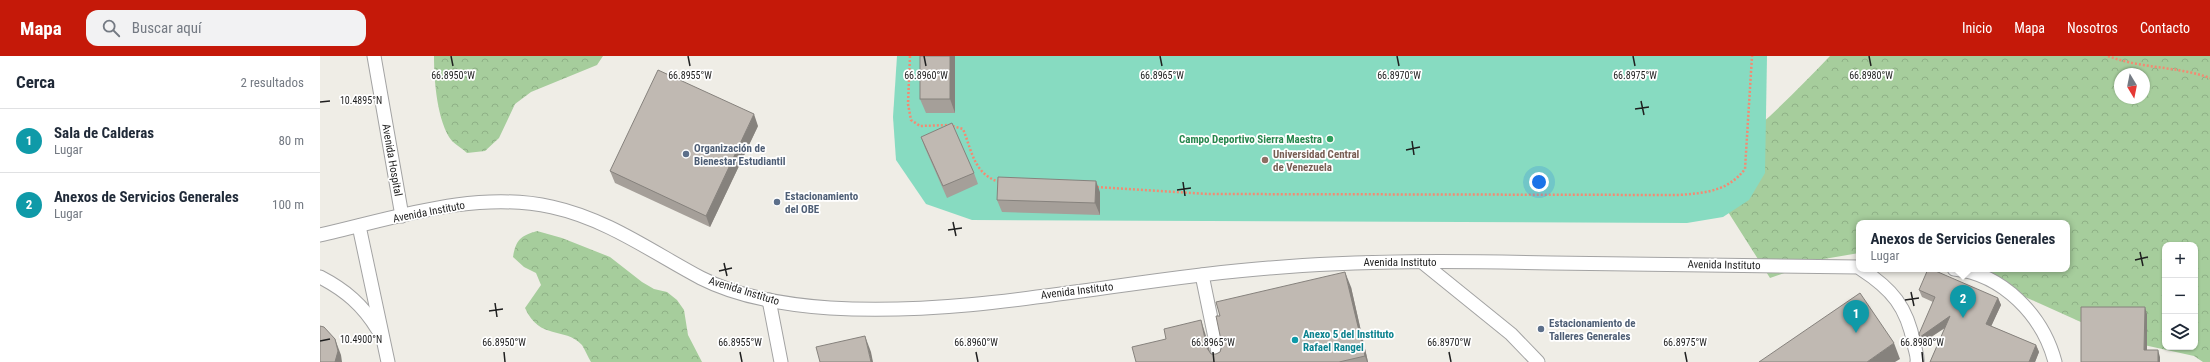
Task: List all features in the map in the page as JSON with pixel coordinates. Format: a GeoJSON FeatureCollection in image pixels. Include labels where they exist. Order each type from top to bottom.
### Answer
{"type":"FeatureCollection","features":[{"type":"Feature","properties":{"kind":"lane","name":"Avenida Hospital"},"geometry":{"type":"LineString","coordinates":[[374,56],[402,216]]}},
{"type":"Feature","properties":{"kind":"lane","name":"Avenida Instituto"},"geometry":{"type":"LineString","coordinates":[[320,235],[402,216],[484,201],[511,201],[553,207],[601,223],[705,280],[733,291],[769,300],[831,308],[887,309],[953,305],[1267,268],[1359,262],[1856,268]]}},
{"type":"Feature","properties":{"kind":"lane"},"geometry":{"type":"LineString","coordinates":[[359,226],[387,356]]}},
{"type":"Feature","properties":{"kind":"lane"},"geometry":{"type":"LineString","coordinates":[[1422,262],[1511,334],[1538,362]]}},
{"type":"Feature","properties":{"kind":"lane"},"geometry":{"type":"LineString","coordinates":[[1866,272],[1882,282],[1902,307],[1913,335],[1917,362]]}},
{"type":"Feature","properties":{"kind":"lane"},"geometry":{"type":"LineString","coordinates":[[1966,272],[1985,277],[2012,293],[2038,323],[2051,346],[2055,362]]}},
{"type":"Feature","properties":{"kind":"lane"},"geometry":{"type":"LineString","coordinates":[[1202,275],[1220,362]]}},
{"type":"Feature","properties":{"kind":"lane"},"geometry":{"type":"LineString","coordinates":[[320,277],[335,285],[361,305],[378,330],[387,356]]}},
{"type":"Feature","properties":{"kind":"lane"},"geometry":{"type":"LineString","coordinates":[[769,300],[781,362]]}},
{"type":"Feature","properties":{"kind":"path"},"geometry":{"type":"LineString","coordinates":[[910,56],[908,104],[911,120],[920,126],[949,125],[963,129],[978,168],[987,178],[1007,182]]}},
{"type":"Feature","properties":{"kind":"path"},"geometry":{"type":"LineString","coordinates":[[1090,186],[1207,194],[1680,195],[1716,191],[1729,185],[1745,169],[1752,56]]}},
{"type":"Feature","properties":{"kind":"path"},"geometry":{"type":"LineString","coordinates":[[2108,56],[2149,67],[2179,70],[2210,78]]}},
{"type":"Feature","properties":{"kind":"green space"},"geometry":{"type":"Polygon","coordinates":[[[434,56],[603,56],[597,65],[531,92],[515,104],[499,138],[485,151],[467,153],[452,141],[443,123],[437,100],[434,56]]]}},
{"type":"Feature","properties":{"kind":"green space","name":"Campo Deportivo Sierra Maestra"},"geometry":{"type":"Polygon","coordinates":[[[897,56],[1767,56],[1765,173],[1749,200],[1723,217],[1687,223],[972,220],[926,204],[896,160],[893,117],[897,56]]]}},
{"type":"Feature","properties":{"kind":"green space"},"geometry":{"type":"Polygon","coordinates":[[[1830,56],[2210,56],[2210,362],[2203,362],[2194,356],[2167,350],[2198,350],[2198,242],[2162,242],[2162,349],[2103,332],[1970,272],[2070,272],[2070,220],[1856,220],[1856,254],[1824,259],[1770,278],[1704,174],[1720,158],[1770,116],[1830,56]]]}},
{"type":"Feature","properties":{"kind":"green space"},"geometry":{"type":"Polygon","coordinates":[[[537,231],[562,238],[610,257],[642,282],[654,289],[667,292],[677,300],[684,310],[688,335],[702,362],[591,362],[582,345],[575,339],[552,332],[538,325],[531,318],[525,308],[541,285],[536,273],[524,267],[513,257],[517,243],[526,235],[537,231]]]}},
{"type":"Feature","properties":{"kind":"building"},"geometry":{"type":"Polygon","coordinates":[[[920,56],[950,56],[950,99],[920,99],[920,56]]]}},
{"type":"Feature","properties":{"kind":"building","name":"Organización de Bienestar Estudiantil"},"geometry":{"type":"Polygon","coordinates":[[[658,70],[754,114],[706,216],[610,171],[658,70]]]}},
{"type":"Feature","properties":{"kind":"building"},"geometry":{"type":"Polygon","coordinates":[[[952,123],[974,173],[943,186],[921,137],[952,123]]]}},
{"type":"Feature","properties":{"kind":"building"},"geometry":{"type":"Polygon","coordinates":[[[998,177],[1096,181],[1095,203],[997,200],[998,177]]]}},
{"type":"Feature","properties":{"kind":"building","name":"Anexo 5 del Instituto Rafael Rangel"},"geometry":{"type":"Polygon","coordinates":[[[1345,272],[1365,356],[1339,362],[1136,362],[1132,347],[1166,339],[1164,329],[1201,320],[1207,348],[1211,354],[1216,354],[1220,352],[1222,345],[1216,316],[1220,316],[1216,302],[1345,272]]]}},
{"type":"Feature","properties":{"kind":"building"},"geometry":{"type":"Polygon","coordinates":[[[1927,272],[1938,272],[1998,298],[1986,324],[2036,345],[2029,362],[1930,362],[1950,316],[1920,337],[1919,334],[1935,297],[1919,290],[1927,272]]]}},
{"type":"Feature","properties":{"kind":"building"},"geometry":{"type":"Polygon","coordinates":[[[1860,293],[1894,343],[1867,362],[1759,362],[1860,293]]]}},
{"type":"Feature","properties":{"kind":"building"},"geometry":{"type":"Polygon","coordinates":[[[2081,307],[2145,307],[2144,350],[2158,350],[2158,362],[2081,362],[2081,307]]]}},
{"type":"Feature","properties":{"kind":"building"},"geometry":{"type":"Polygon","coordinates":[[[320,326],[324,327],[335,339],[338,351],[335,362],[320,362],[320,326]]]}},
{"type":"Feature","properties":{"kind":"building"},"geometry":{"type":"Polygon","coordinates":[[[865,336],[871,362],[820,362],[816,347],[865,336]]]}},
{"type":"Feature","properties":{"kind":"place","name":"Campo Deportivo Sierra Maestra"},"geometry":{"type":"Point","coordinates":[1330,139]}},
{"type":"Feature","properties":{"kind":"place","name":"Organización de Bienestar Estudiantil"},"geometry":{"type":"Point","coordinates":[686,154]}},
{"type":"Feature","properties":{"kind":"place","name":"Universidad Central de Venezuela"},"geometry":{"type":"Point","coordinates":[1265,160]}},
{"type":"Feature","properties":{"kind":"place","name":"Estacionamiento del OBE"},"geometry":{"type":"Point","coordinates":[777,202]}},
{"type":"Feature","properties":{"kind":"place","name":"Anexos de Servicios Generales"},"geometry":{"type":"Point","coordinates":[1963,318]}},
{"type":"Feature","properties":{"kind":"place","name":"Estacionamiento de Talleres Generales"},"geometry":{"type":"Point","coordinates":[1541,329]}},
{"type":"Feature","properties":{"kind":"place","name":"Sala de Calderas"},"geometry":{"type":"Point","coordinates":[1856,333]}},
{"type":"Feature","properties":{"kind":"place","name":"Anexo 5 del Instituto Rafael Rangel"},"geometry":{"type":"Point","coordinates":[1295,340]}}]}
